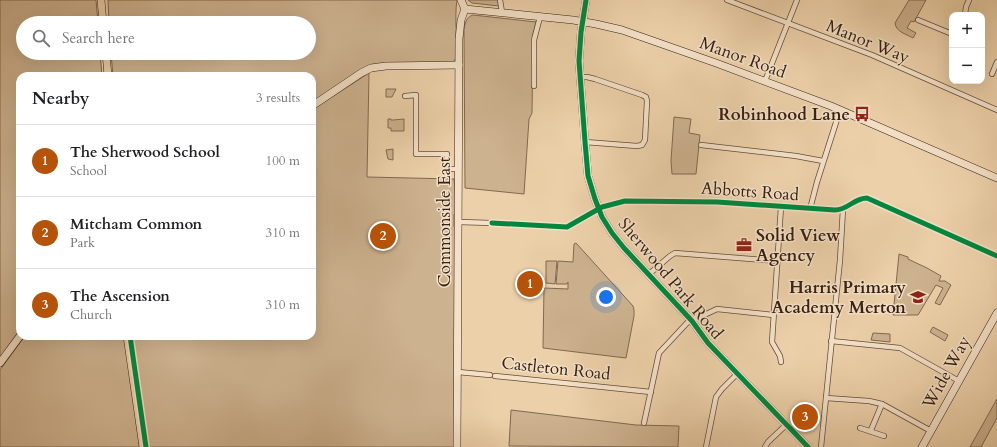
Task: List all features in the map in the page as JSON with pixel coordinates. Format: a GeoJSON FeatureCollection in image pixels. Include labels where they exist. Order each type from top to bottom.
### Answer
{"type":"FeatureCollection","features":[{"type":"Feature","properties":{"kind":"main road"},"geometry":{"type":"LineString","coordinates":[[101,0],[102,16]]}},
{"type":"Feature","properties":{"kind":"main road"},"geometry":{"type":"LineString","coordinates":[[107,60],[108,72]]}},
{"type":"Feature","properties":{"kind":"main road"},"geometry":{"type":"LineString","coordinates":[[128,340],[143,447]]}},
{"type":"Feature","properties":{"kind":"street"},"geometry":{"type":"LineString","coordinates":[[461,0],[465,9]]}},
{"type":"Feature","properties":{"kind":"street"},"geometry":{"type":"LineString","coordinates":[[500,0],[502,12]]}},
{"type":"Feature","properties":{"kind":"street","name":"Sherwood Park Road"},"geometry":{"type":"LineString","coordinates":[[586,0],[579,50],[580,77],[588,176],[599,209],[614,236],[648,275],[692,321],[708,343],[808,447]]}},
{"type":"Feature","properties":{"kind":"street","name":"Manor Way"},"geometry":{"type":"LineString","coordinates":[[727,0],[890,62],[997,110]]}},
{"type":"Feature","properties":{"kind":"street"},"geometry":{"type":"LineString","coordinates":[[765,81],[798,0]]}},
{"type":"Feature","properties":{"kind":"street"},"geometry":{"type":"LineString","coordinates":[[965,12],[969,0]]}},
{"type":"Feature","properties":{"kind":"street","name":"Manor Road"},"geometry":{"type":"LineString","coordinates":[[465,9],[582,22],[622,30],[688,52],[840,110],[997,178]]}},
{"type":"Feature","properties":{"kind":"street","name":"Commonside East"},"geometry":{"type":"LineString","coordinates":[[457,447],[459,65],[460,24],[465,9]]}},
{"type":"Feature","properties":{"kind":"street"},"geometry":{"type":"LineString","coordinates":[[534,86],[534,40],[540,17]]}},
{"type":"Feature","properties":{"kind":"street"},"geometry":{"type":"LineString","coordinates":[[918,20],[949,33]]}},
{"type":"Feature","properties":{"kind":"street"},"geometry":{"type":"LineString","coordinates":[[992,74],[997,62]]}},
{"type":"Feature","properties":{"kind":"street"},"geometry":{"type":"LineString","coordinates":[[316,103],[370,68],[386,66],[459,65]]}},
{"type":"Feature","properties":{"kind":"street"},"geometry":{"type":"LineString","coordinates":[[580,77],[595,79],[642,95],[646,98],[647,102],[645,140],[642,145],[637,146],[585,142]]}},
{"type":"Feature","properties":{"kind":"street"},"geometry":{"type":"LineString","coordinates":[[405,96],[416,95],[416,154],[447,154],[447,169],[458,169]]}},
{"type":"Feature","properties":{"kind":"street"},"geometry":{"type":"LineString","coordinates":[[810,209],[823,161],[840,110]]}},
{"type":"Feature","properties":{"kind":"street"},"geometry":{"type":"LineString","coordinates":[[702,145],[796,156],[823,161]]}},
{"type":"Feature","properties":{"kind":"street"},"geometry":{"type":"LineString","coordinates":[[821,447],[844,209],[858,199],[871,199],[997,256]]}},
{"type":"Feature","properties":{"kind":"street","name":"Abbotts Road"},"geometry":{"type":"LineString","coordinates":[[498,223],[567,227],[599,209],[620,202],[630,201],[717,202],[810,209],[844,209]]}},
{"type":"Feature","properties":{"kind":"street"},"geometry":{"type":"LineString","coordinates":[[781,206],[772,342],[780,356],[781,362]]}},
{"type":"Feature","properties":{"kind":"street"},"geometry":{"type":"LineString","coordinates":[[459,222],[492,223]]}},
{"type":"Feature","properties":{"kind":"street"},"geometry":{"type":"LineString","coordinates":[[648,275],[675,253],[777,261]]}},
{"type":"Feature","properties":{"kind":"street"},"geometry":{"type":"LineString","coordinates":[[644,423],[660,351],[687,323],[717,309],[773,315]]}},
{"type":"Feature","properties":{"kind":"street","name":"Wide Way"},"geometry":{"type":"LineString","coordinates":[[922,447],[997,313]]}},
{"type":"Feature","properties":{"kind":"street"},"geometry":{"type":"LineString","coordinates":[[0,363],[17,340]]}},
{"type":"Feature","properties":{"kind":"street"},"geometry":{"type":"LineString","coordinates":[[831,341],[898,348],[959,381]]}},
{"type":"Feature","properties":{"kind":"street","name":"Castleton Road"},"geometry":{"type":"LineString","coordinates":[[458,372],[651,392]]}},
{"type":"Feature","properties":{"kind":"street"},"geometry":{"type":"LineString","coordinates":[[706,447],[716,397],[738,374]]}},
{"type":"Feature","properties":{"kind":"street"},"geometry":{"type":"LineString","coordinates":[[826,398],[869,401],[882,404],[931,431]]}},
{"type":"Feature","properties":{"kind":"street"},"geometry":{"type":"LineString","coordinates":[[871,430],[882,404]]}},
{"type":"Feature","properties":{"kind":"street"},"geometry":{"type":"LineString","coordinates":[[765,447],[768,442],[787,424]]}},
{"type":"Feature","properties":{"kind":"street"},"geometry":{"type":"LineString","coordinates":[[860,428],[871,430],[884,436]]}},
{"type":"Feature","properties":{"kind":"shaded area"},"geometry":{"type":"Polygon","coordinates":[[[0,0],[96,0],[97,16],[16,16],[16,60],[101,60],[102,72],[16,72],[16,336],[0,358],[0,0]]]}},
{"type":"Feature","properties":{"kind":"shaded area"},"geometry":{"type":"Polygon","coordinates":[[[108,0],[457,0],[456,58],[453,62],[382,64],[316,101],[316,72],[113,72],[112,60],[316,60],[316,16],[109,16],[108,0]]]}},
{"type":"Feature","properties":{"kind":"shaded area"},"geometry":{"type":"Polygon","coordinates":[[[468,0],[498,0],[499,6],[472,3],[468,0]]]}},
{"type":"Feature","properties":{"kind":"shaded area"},"geometry":{"type":"Polygon","coordinates":[[[909,0],[926,0],[914,22],[911,21],[907,28],[916,33],[913,38],[899,31],[895,23],[909,0]]]}},
{"type":"Feature","properties":{"kind":"shaded area"},"geometry":{"type":"Polygon","coordinates":[[[473,15],[536,22],[533,34],[532,113],[529,119],[524,194],[465,188],[464,29],[467,19],[473,15]]]}},
{"type":"Feature","properties":{"kind":"shaded area"},"geometry":{"type":"Polygon","coordinates":[[[369,73],[367,177],[454,179],[457,214],[454,214],[454,447],[0,447],[0,370],[22,340],[316,340],[316,107],[369,73]]]}},
{"type":"Feature","properties":{"kind":"shaded area"},"geometry":{"type":"Polygon","coordinates":[[[386,89],[396,89],[392,97],[386,97],[386,89]]]}},
{"type":"Feature","properties":{"kind":"shaded area"},"geometry":{"type":"Polygon","coordinates":[[[674,117],[691,119],[689,133],[700,135],[696,174],[672,174],[671,161],[674,117]]]}},
{"type":"Feature","properties":{"kind":"shaded area"},"geometry":{"type":"Polygon","coordinates":[[[388,119],[404,119],[404,131],[391,131],[391,128],[388,128],[388,119]]]}},
{"type":"Feature","properties":{"kind":"shaded area"},"geometry":{"type":"Polygon","coordinates":[[[393,149],[393,160],[388,159],[386,150],[393,149]]]}},
{"type":"Feature","properties":{"kind":"shaded area"},"geometry":{"type":"Polygon","coordinates":[[[576,243],[633,306],[634,316],[626,358],[543,348],[544,288],[568,289],[568,282],[567,284],[556,284],[558,261],[573,262],[574,244],[576,243]]]}},
{"type":"Feature","properties":{"kind":"shaded area"},"geometry":{"type":"Polygon","coordinates":[[[899,254],[908,257],[908,259],[941,276],[939,281],[945,281],[951,285],[940,305],[935,303],[943,288],[936,285],[918,315],[893,315],[899,254]]]}},
{"type":"Feature","properties":{"kind":"shaded area"},"geometry":{"type":"Polygon","coordinates":[[[546,261],[557,261],[555,284],[546,283],[546,261]]]}},
{"type":"Feature","properties":{"kind":"shaded area"},"geometry":{"type":"Polygon","coordinates":[[[933,327],[948,335],[945,341],[930,332],[933,327]]]}},
{"type":"Feature","properties":{"kind":"shaded area"},"geometry":{"type":"Polygon","coordinates":[[[873,333],[890,334],[890,342],[871,340],[873,333]]]}},
{"type":"Feature","properties":{"kind":"shaded area"},"geometry":{"type":"Polygon","coordinates":[[[997,399],[997,418],[981,447],[970,447],[997,399]]]}},
{"type":"Feature","properties":{"kind":"shaded area"},"geometry":{"type":"Polygon","coordinates":[[[511,410],[636,425],[679,426],[678,447],[509,446],[511,410]]]}},
{"type":"Feature","properties":{"kind":"cycle path"},"geometry":{"type":"LineString","coordinates":[[586,0],[581,32],[579,61],[588,176],[602,217],[624,248],[692,321],[708,343],[808,447]]}},
{"type":"Feature","properties":{"kind":"cycle path"},"geometry":{"type":"LineString","coordinates":[[492,223],[567,227],[602,207],[625,201],[717,202],[835,210],[844,208],[858,200],[867,198],[997,256]]}},
{"type":"Feature","properties":{"kind":"cycle path"},"geometry":{"type":"LineString","coordinates":[[131,340],[146,447]]}},
{"type":"Feature","properties":{"kind":"place","name":"Robinhood Lane"},"geometry":{"type":"Point","coordinates":[862,114]}},
{"type":"Feature","properties":{"kind":"place","name":"Mitcham Common"},"geometry":{"type":"Point","coordinates":[383,236]}},
{"type":"Feature","properties":{"kind":"place","name":"Solid View Agency"},"geometry":{"type":"Point","coordinates":[744,245]}},
{"type":"Feature","properties":{"kind":"place","name":"The Sherwood School"},"geometry":{"type":"Point","coordinates":[530,284]}},
{"type":"Feature","properties":{"kind":"place","name":"Harris Primary Academy Merton"},"geometry":{"type":"Point","coordinates":[918,297]}},
{"type":"Feature","properties":{"kind":"place","name":"The Ascension"},"geometry":{"type":"Point","coordinates":[805,417]}}]}
